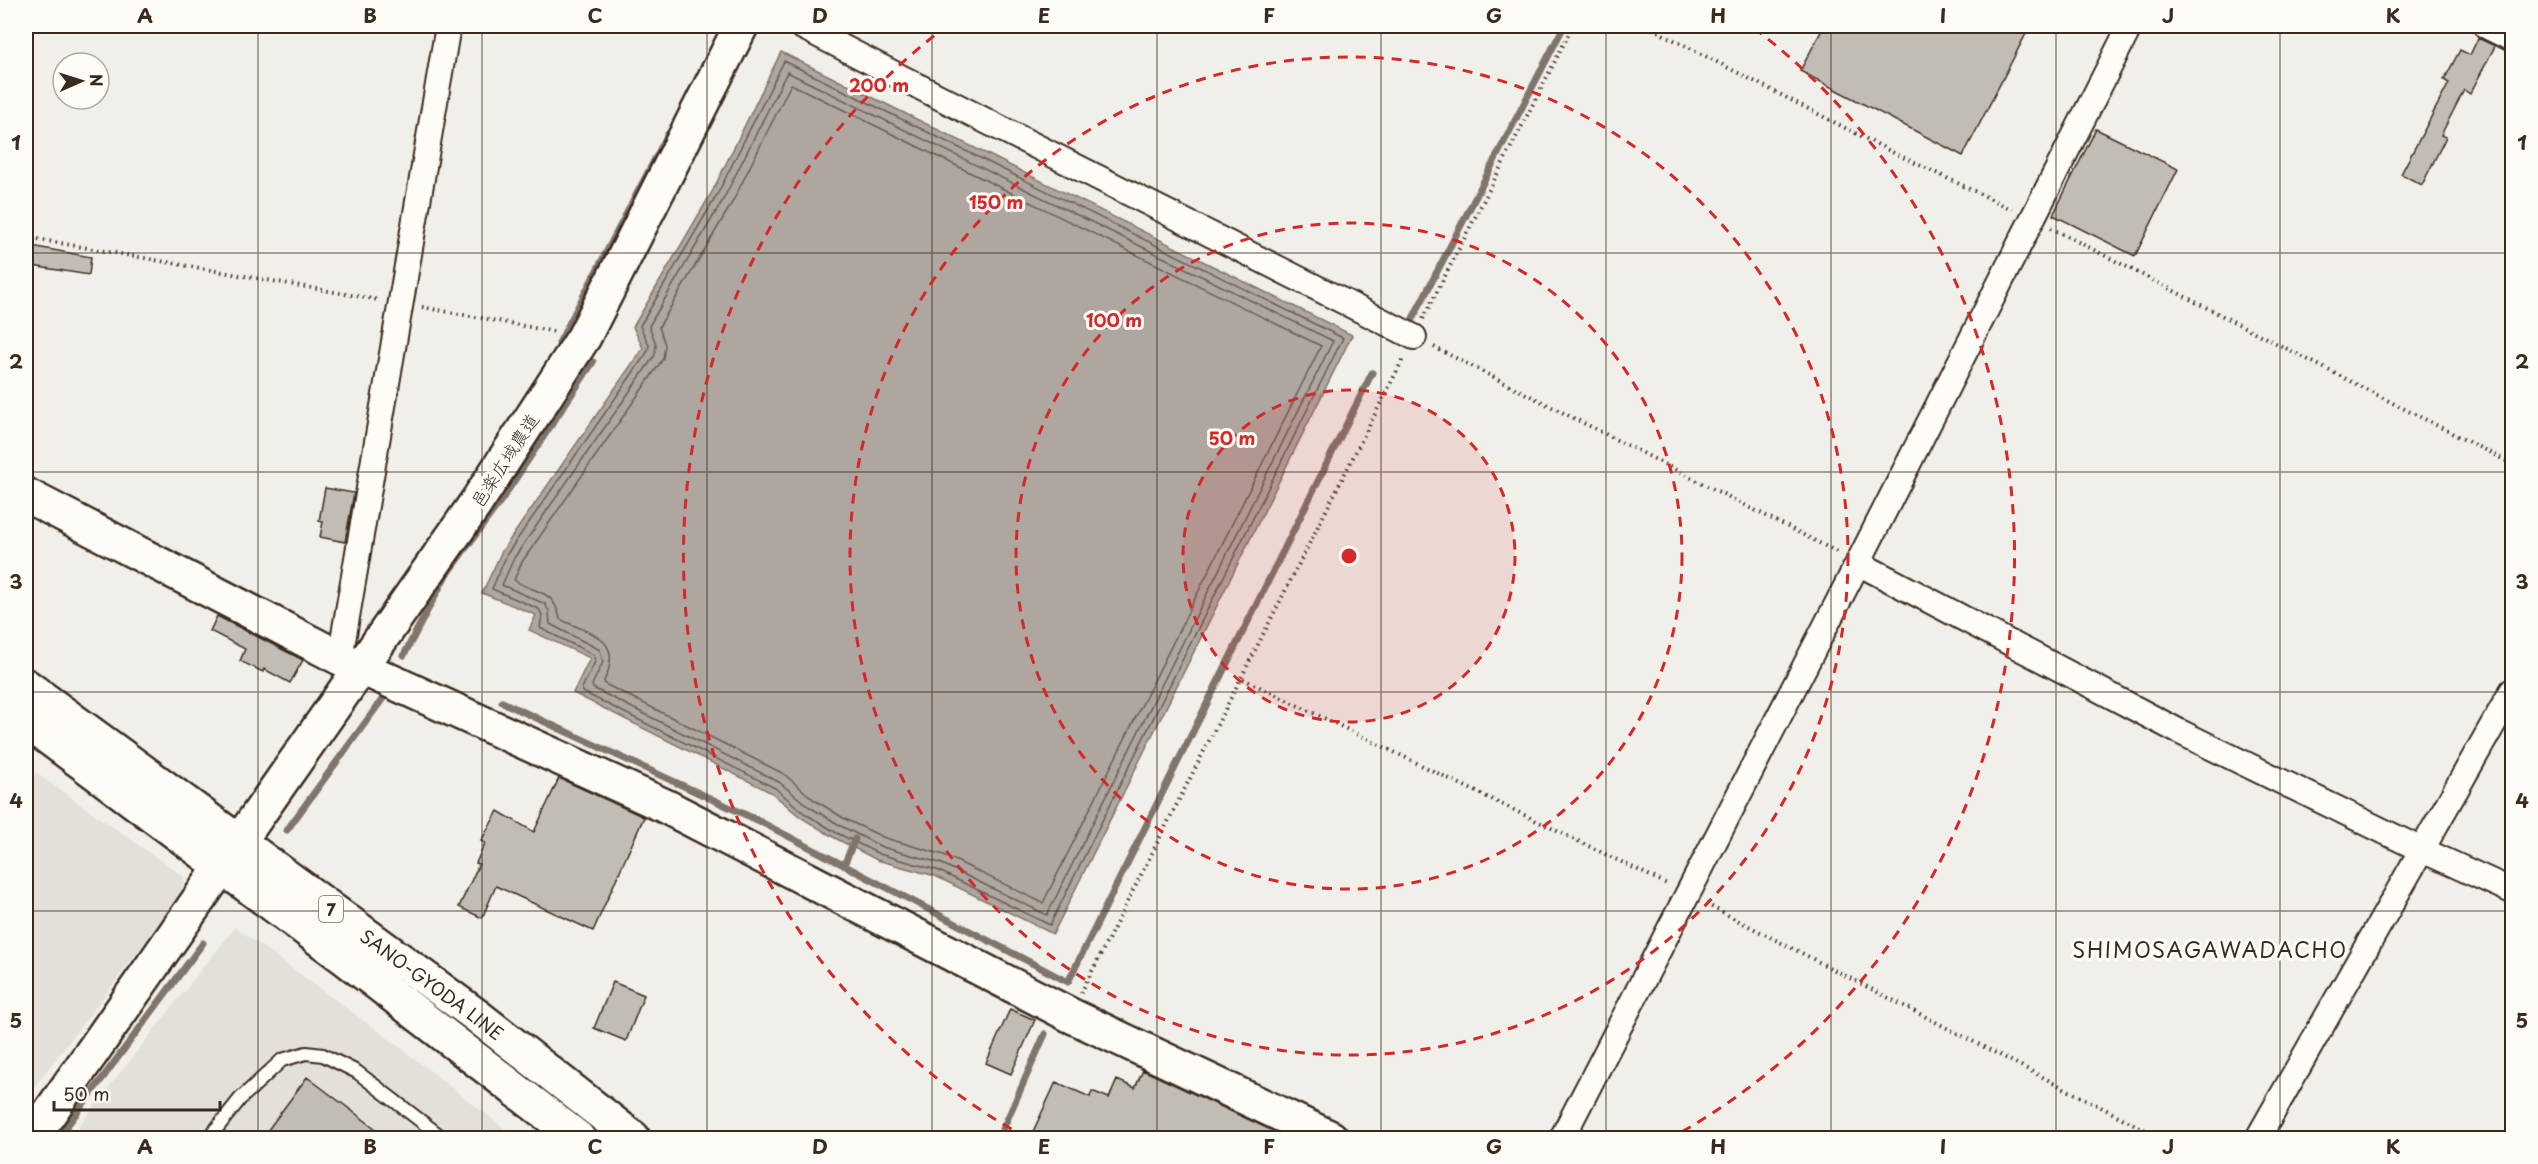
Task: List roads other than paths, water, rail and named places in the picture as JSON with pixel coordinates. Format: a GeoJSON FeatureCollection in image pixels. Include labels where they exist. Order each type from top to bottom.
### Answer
{"type":"FeatureCollection","features":[{"type":"Feature","properties":{"kind":"street"},"geometry":{"type":"LineString","coordinates":[[351,663],[399,303],[448,26]]}},
{"type":"Feature","properties":{"kind":"street","name":"邑楽広域農道"},"geometry":{"type":"LineString","coordinates":[[32,1138],[231,856],[351,663],[476,503],[584,337],[741,26]]}},
{"type":"Feature","properties":{"kind":"street"},"geometry":{"type":"LineString","coordinates":[[801,26],[988,123],[1414,337]]}},
{"type":"Feature","properties":{"kind":"street"},"geometry":{"type":"LineString","coordinates":[[1563,1138],[2130,26]]}},
{"type":"Feature","properties":{"kind":"street"},"geometry":{"type":"LineString","coordinates":[[2486,26],[2512,39]]}},
{"type":"Feature","properties":{"kind":"street"},"geometry":{"type":"LineString","coordinates":[[26,495],[395,685],[665,806],[1070,1015],[1331,1138]]}},
{"type":"Feature","properties":{"kind":"street"},"geometry":{"type":"LineString","coordinates":[[1858,563],[2178,732],[2512,891]]}},
{"type":"Feature","properties":{"kind":"street","name":"SANO-GYODA LINE"},"geometry":{"type":"LineString","coordinates":[[26,686],[231,856],[346,959],[578,1138]]}},
{"type":"Feature","properties":{"kind":"street"},"geometry":{"type":"LineString","coordinates":[[2258,1138],[2512,691]]}},
{"type":"Feature","properties":{"kind":"street","name":"SANO-GYODA LINE"},"geometry":{"type":"LineString","coordinates":[[26,721],[467,1009],[633,1138]]}},
{"type":"Feature","properties":{"kind":"lane"},"geometry":{"type":"LineString","coordinates":[[209,1138],[240,1099],[282,1060],[306,1053],[323,1055],[357,1072],[443,1138]]}},
{"type":"Feature","properties":{"kind":"water"},"geometry":{"type":"Polygon","coordinates":[[[781,52],[1352,335],[1053,934],[935,876],[877,860],[800,817],[772,793],[573,693],[590,658],[529,630],[536,615],[482,593],[502,551],[643,348],[633,327],[712,192],[781,52]]]}},
{"type":"Feature","properties":{"kind":"waterway"},"geometry":{"type":"LineString","coordinates":[[1410,324],[1564,26]]}},
{"type":"Feature","properties":{"kind":"waterway"},"geometry":{"type":"LineString","coordinates":[[559,343],[668,134]]}},
{"type":"Feature","properties":{"kind":"waterway"},"geometry":{"type":"LineString","coordinates":[[404,655],[446,575],[502,499],[593,362]]}},
{"type":"Feature","properties":{"kind":"waterway"},"geometry":{"type":"LineString","coordinates":[[502,702],[757,820],[1068,982],[1372,373]]}},
{"type":"Feature","properties":{"kind":"waterway"},"geometry":{"type":"LineString","coordinates":[[287,830],[384,697]]}},
{"type":"Feature","properties":{"kind":"waterway"},"geometry":{"type":"LineString","coordinates":[[844,865],[855,839]]}},
{"type":"Feature","properties":{"kind":"waterway"},"geometry":{"type":"LineString","coordinates":[[58,1138],[203,943]]}},
{"type":"Feature","properties":{"kind":"waterway"},"geometry":{"type":"LineString","coordinates":[[999,1138],[1045,1034]]}},
{"type":"Feature","properties":{"kind":"district","name":"SHIMOSAGAWADACHO"},"geometry":{"type":"Point","coordinates":[2210,949]}}]}
